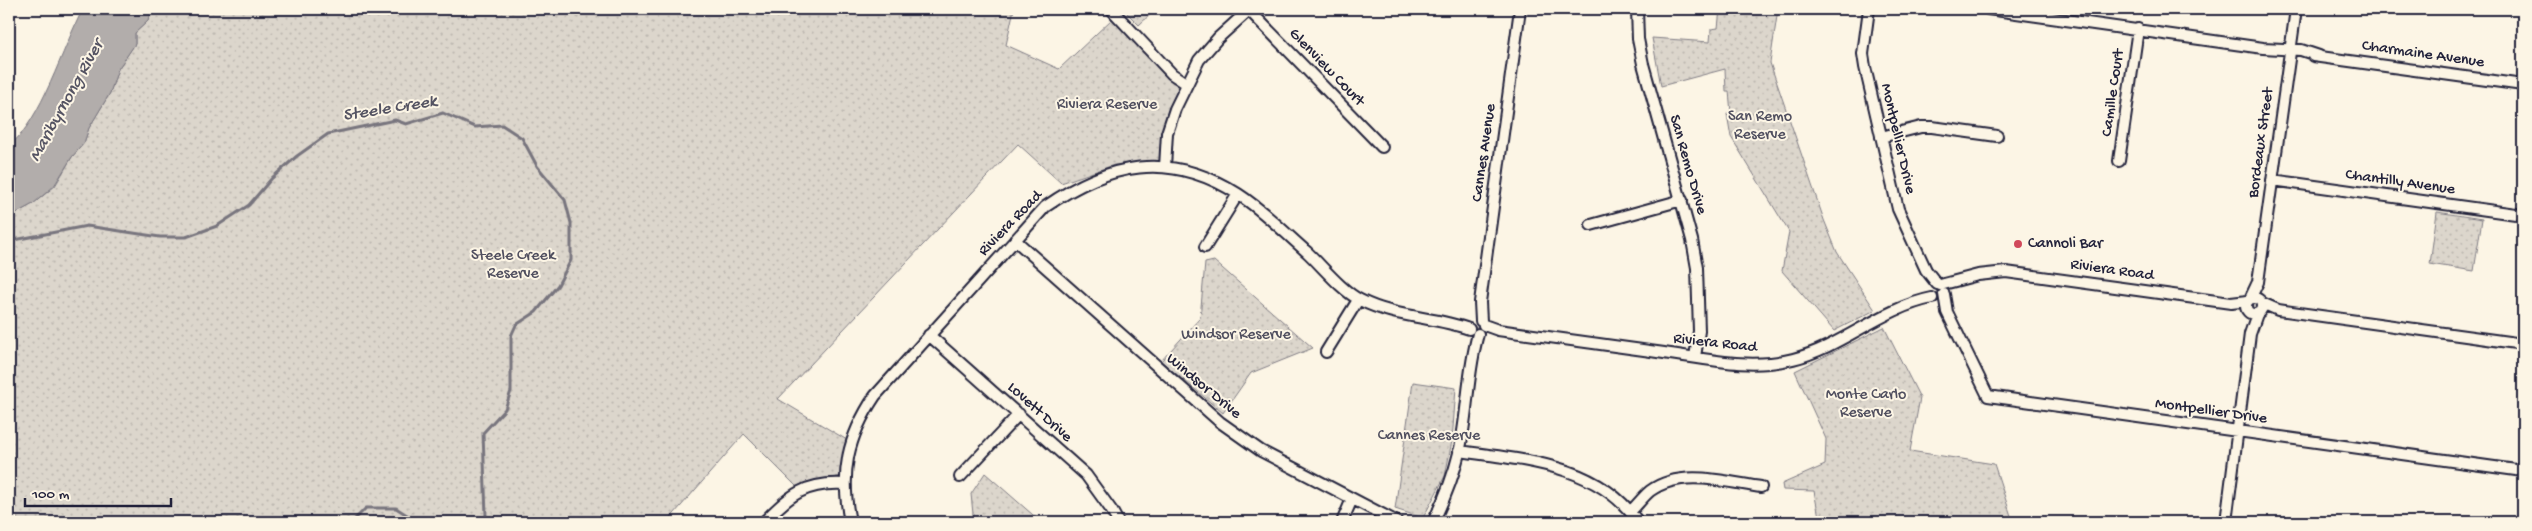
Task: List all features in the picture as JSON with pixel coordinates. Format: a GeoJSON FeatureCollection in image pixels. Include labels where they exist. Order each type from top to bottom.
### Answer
{"type":"FeatureCollection","features":[{"type":"Feature","properties":{"kind":"street"},"geometry":{"type":"LineString","coordinates":[[1111,9],[1165,64],[1172,74],[1189,81]]}},
{"type":"Feature","properties":{"kind":"street","name":"Cannes Avenue"},"geometry":{"type":"LineString","coordinates":[[1433,522],[1451,482],[1459,452],[1520,9]]}},
{"type":"Feature","properties":{"kind":"street","name":"San Remo Drive"},"geometry":{"type":"LineString","coordinates":[[1637,9],[1638,39],[1643,64],[1682,200],[1697,268],[1698,331],[1702,344],[1698,358]]}},
{"type":"Feature","properties":{"kind":"street","name":"Montpellier Drive"},"geometry":{"type":"LineString","coordinates":[[1869,9],[1863,54],[1898,209],[1988,396],[2523,471]]}},
{"type":"Feature","properties":{"kind":"street","name":"Charmaine Avenue"},"geometry":{"type":"LineString","coordinates":[[1988,9],[2523,84]]}},
{"type":"Feature","properties":{"kind":"street","name":"Bordeaux Street"},"geometry":{"type":"LineString","coordinates":[[2226,522],[2250,334],[2296,9]]}},
{"type":"Feature","properties":{"kind":"street"},"geometry":{"type":"LineString","coordinates":[[1165,167],[1167,134],[1175,109],[1199,60],[1218,38],[1249,10]]}},
{"type":"Feature","properties":{"kind":"street","name":"Glenview Court"},"geometry":{"type":"LineString","coordinates":[[1249,10],[1382,147]]}},
{"type":"Feature","properties":{"kind":"street","name":"Camille Court"},"geometry":{"type":"LineString","coordinates":[[2119,161],[2138,29]]}},
{"type":"Feature","properties":{"kind":"street"},"geometry":{"type":"LineString","coordinates":[[1881,138],[1921,127],[1997,136]]}},
{"type":"Feature","properties":{"kind":"street","name":"Riviera Road"},"geometry":{"type":"LineString","coordinates":[[850,522],[844,484],[849,447],[864,412],[875,396],[1045,207],[1068,191],[1094,178],[1122,169],[1165,167],[1213,179],[1260,210],[1358,300],[1399,315],[1698,358],[1758,364],[1798,358],[1834,343],[1959,281],[1978,275],[2006,272],[2523,344]]}},
{"type":"Feature","properties":{"kind":"street","name":"Chantilly Avenue"},"geometry":{"type":"LineString","coordinates":[[2272,180],[2523,215]]}},
{"type":"Feature","properties":{"kind":"street"},"geometry":{"type":"LineString","coordinates":[[1205,247],[1238,194]]}},
{"type":"Feature","properties":{"kind":"street"},"geometry":{"type":"LineString","coordinates":[[1592,224],[1682,200]]}},
{"type":"Feature","properties":{"kind":"street","name":"Windsor Drive"},"geometry":{"type":"LineString","coordinates":[[1014,240],[1220,422],[1261,451],[1397,522]]}},
{"type":"Feature","properties":{"kind":"street"},"geometry":{"type":"LineString","coordinates":[[1326,352],[1358,300]]}},
{"type":"Feature","properties":{"kind":"street","name":"Lovett Drive"},"geometry":{"type":"LineString","coordinates":[[929,335],[1086,475],[1112,510],[1118,522]]}},
{"type":"Feature","properties":{"kind":"street"},"geometry":{"type":"LineString","coordinates":[[960,478],[1019,414]]}},
{"type":"Feature","properties":{"kind":"street"},"geometry":{"type":"LineString","coordinates":[[1459,452],[1554,466],[1580,475],[1604,489],[1631,511],[1638,522]]}},
{"type":"Feature","properties":{"kind":"street"},"geometry":{"type":"LineString","coordinates":[[1631,511],[1650,491],[1670,482],[1686,478],[1761,487]]}},
{"type":"Feature","properties":{"kind":"street"},"geometry":{"type":"LineString","coordinates":[[764,522],[786,498],[801,490],[824,484],[844,484]]}},
{"type":"Feature","properties":{"kind":"street"},"geometry":{"type":"LineString","coordinates":[[1342,522],[1352,499]]}},
{"type":"Feature","properties":{"kind":"green space","name":"Steele Creek Reserve"},"geometry":{"type":"Polygon","coordinates":[[[153,9],[1014,9],[1006,45],[1059,69],[1112,19],[1180,84],[1163,131],[1160,161],[1114,165],[1061,183],[1018,144],[778,399],[847,440],[841,476],[797,487],[744,434],[667,522],[9,522],[9,217],[33,204],[55,186],[72,157],[84,143],[89,128],[110,93],[118,69],[135,44],[135,33],[148,21],[153,9]]]}},
{"type":"Feature","properties":{"kind":"green space"},"geometry":{"type":"Polygon","coordinates":[[[1123,9],[1156,9],[1139,25],[1123,9]]]}},
{"type":"Feature","properties":{"kind":"green space","name":"San Remo Reserve"},"geometry":{"type":"Polygon","coordinates":[[[1720,9],[1778,9],[1770,63],[1824,220],[1837,252],[1875,310],[1834,331],[1782,271],[1789,232],[1731,137],[1727,114],[1731,113],[1729,91],[1726,91],[1725,69],[1661,86],[1652,38],[1710,42],[1711,29],[1718,28],[1720,9]]]}},
{"type":"Feature","properties":{"kind":"green space"},"geometry":{"type":"Polygon","coordinates":[[[2437,212],[2482,219],[2474,271],[2430,264],[2437,212]]]}},
{"type":"Feature","properties":{"kind":"green space","name":"Windsor Reserve"},"geometry":{"type":"Polygon","coordinates":[[[1214,261],[1313,348],[1251,373],[1223,413],[1161,361],[1200,318],[1205,263],[1214,261]]]}},
{"type":"Feature","properties":{"kind":"green space","name":"Monte Carlo Reserve"},"geometry":{"type":"Polygon","coordinates":[[[1884,327],[1920,398],[1910,451],[1994,464],[2013,522],[1820,522],[1814,491],[1783,490],[1782,484],[1825,465],[1826,439],[1795,371],[1884,327]]]}},
{"type":"Feature","properties":{"kind":"green space","name":"Cannes Reserve"},"geometry":{"type":"Polygon","coordinates":[[[1413,382],[1456,388],[1452,441],[1445,476],[1423,518],[1395,509],[1413,382]]]}},
{"type":"Feature","properties":{"kind":"green space"},"geometry":{"type":"Polygon","coordinates":[[[985,473],[1041,522],[969,522],[973,514],[971,494],[985,473]]]}},
{"type":"Feature","properties":{"kind":"water","name":"Maribyrnong River"},"geometry":{"type":"Polygon","coordinates":[[[83,9],[153,9],[148,21],[135,33],[135,44],[118,69],[110,93],[89,128],[84,143],[72,157],[54,186],[33,204],[9,217],[9,146],[32,119],[51,82],[83,9]]]}},
{"type":"Feature","properties":{"kind":"waterway","name":"Steele Creek"},"geometry":{"type":"LineString","coordinates":[[9,241],[87,226],[160,237],[186,237],[217,226],[249,205],[272,178],[297,156],[328,134],[395,120],[406,124],[443,113],[475,127],[502,125],[522,138],[537,166],[565,200],[571,223],[571,260],[558,285],[536,312],[516,325],[511,336],[511,391],[505,409],[483,433],[486,516],[478,522]]}},
{"type":"Feature","properties":{"kind":"waterway","name":"Steele Creek"},"geometry":{"type":"LineString","coordinates":[[352,522],[366,508],[396,508],[418,522]]}},
{"type":"Feature","properties":{"kind":"waterway","name":"Steele Creek"},"geometry":{"type":"LineString","coordinates":[[441,522],[454,520],[458,522]]}},
{"type":"Feature","properties":{"kind":"place","name":"Cannoli Bar"},"geometry":{"type":"Point","coordinates":[2018,244]}},
{"type":"Feature","properties":{"kind":"park label","name":"Riviera Reserve"},"geometry":{"type":"Point","coordinates":[1107,105]}}]}
